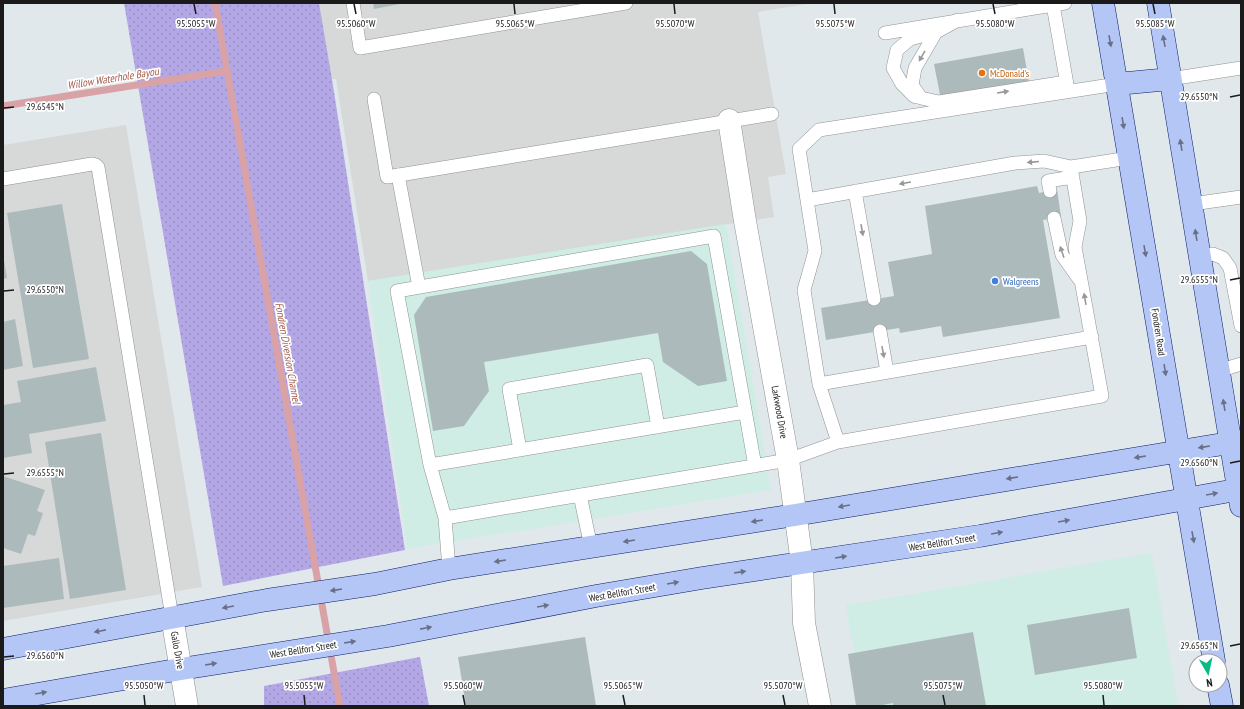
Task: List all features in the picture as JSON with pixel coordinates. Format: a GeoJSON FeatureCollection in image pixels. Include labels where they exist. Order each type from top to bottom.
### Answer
{"type":"FeatureCollection","features":[{"type":"Feature","properties":{"kind":"main road","name":"Fondren Road"},"geometry":{"type":"LineString","coordinates":[[1103,3],[1213,653]]}},
{"type":"Feature","properties":{"kind":"main road"},"geometry":{"type":"LineString","coordinates":[[1158,3],[1192,204],[1218,371],[1235,442],[1240,495]]}},
{"type":"Feature","properties":{"kind":"main road"},"geometry":{"type":"LineString","coordinates":[[1117,84],[1170,78]]}},
{"type":"Feature","properties":{"kind":"main road"},"geometry":{"type":"LineString","coordinates":[[3,649],[266,600],[374,584],[449,569],[796,515],[1235,442]]}},
{"type":"Feature","properties":{"kind":"main road","name":"West Bellfort Street"},"geometry":{"type":"LineString","coordinates":[[3,700],[181,669],[388,636],[596,596],[980,536],[1187,498],[1240,495]]}},
{"type":"Feature","properties":{"kind":"main road"},"geometry":{"type":"LineString","coordinates":[[1220,693],[1222,706]]}},
{"type":"Feature","properties":{"kind":"street","name":"Larkwood Drive"},"geometry":{"type":"LineString","coordinates":[[729,120],[745,221],[788,460],[802,563],[804,623],[820,706]]}},
{"type":"Feature","properties":{"kind":"street","name":"Gallo Drive"},"geometry":{"type":"LineString","coordinates":[[172,617],[187,706]]}},
{"type":"Feature","properties":{"kind":"lane"},"geometry":{"type":"LineString","coordinates":[[353,3],[360,48],[626,3]]}},
{"type":"Feature","properties":{"kind":"lane"},"geometry":{"type":"LineString","coordinates":[[885,33],[1059,4],[1067,87]]}},
{"type":"Feature","properties":{"kind":"lane"},"geometry":{"type":"LineString","coordinates":[[958,20],[936,32],[910,39],[897,50],[893,68],[902,84],[914,96],[939,102],[1067,87],[1117,84]]}},
{"type":"Feature","properties":{"kind":"lane"},"geometry":{"type":"LineString","coordinates":[[921,98],[912,85],[915,68],[936,32]]}},
{"type":"Feature","properties":{"kind":"lane"},"geometry":{"type":"LineString","coordinates":[[1170,78],[1241,68]]}},
{"type":"Feature","properties":{"kind":"lane"},"geometry":{"type":"LineString","coordinates":[[838,442],[819,384],[804,290],[815,251],[799,149],[819,130],[1067,87]]}},
{"type":"Feature","properties":{"kind":"lane"},"geometry":{"type":"LineString","coordinates":[[374,99],[387,177],[772,114]]}},
{"type":"Feature","properties":{"kind":"lane"},"geometry":{"type":"LineString","coordinates":[[1050,191],[1048,181],[1072,172],[1129,158]]}},
{"type":"Feature","properties":{"kind":"lane"},"geometry":{"type":"LineString","coordinates":[[807,200],[1015,163],[1044,161],[1072,172]]}},
{"type":"Feature","properties":{"kind":"lane"},"geometry":{"type":"LineString","coordinates":[[3,179],[92,164],[96,165],[98,168],[172,617]]}},
{"type":"Feature","properties":{"kind":"lane"},"geometry":{"type":"LineString","coordinates":[[445,518],[788,460],[838,442],[1102,396],[1075,247],[1080,221],[1072,172]]}},
{"type":"Feature","properties":{"kind":"lane"},"geometry":{"type":"LineString","coordinates":[[398,175],[419,287]]}},
{"type":"Feature","properties":{"kind":"lane"},"geometry":{"type":"LineString","coordinates":[[855,192],[874,299]]}},
{"type":"Feature","properties":{"kind":"lane"},"geometry":{"type":"LineString","coordinates":[[1192,204],[1241,197]]}},
{"type":"Feature","properties":{"kind":"lane"},"geometry":{"type":"LineString","coordinates":[[1054,218],[1062,255],[1082,282]]}},
{"type":"Feature","properties":{"kind":"lane"},"geometry":{"type":"LineString","coordinates":[[449,569],[445,518],[430,465],[397,291],[714,236],[755,466]]}},
{"type":"Feature","properties":{"kind":"lane"},"geometry":{"type":"LineString","coordinates":[[1200,256],[1213,254],[1223,258],[1230,268],[1241,326]]}},
{"type":"Feature","properties":{"kind":"lane"},"geometry":{"type":"LineString","coordinates":[[880,331],[887,372]]}},
{"type":"Feature","properties":{"kind":"lane"},"geometry":{"type":"LineString","coordinates":[[819,384],[1092,337]]}},
{"type":"Feature","properties":{"kind":"lane"},"geometry":{"type":"LineString","coordinates":[[1218,371],[1241,364]]}},
{"type":"Feature","properties":{"kind":"lane"},"geometry":{"type":"LineString","coordinates":[[520,450],[509,389],[647,365],[658,427]]}},
{"type":"Feature","properties":{"kind":"lane"},"geometry":{"type":"LineString","coordinates":[[430,465],[745,412]]}},
{"type":"Feature","properties":{"kind":"lane"},"geometry":{"type":"LineString","coordinates":[[580,495],[591,547]]}},
{"type":"Feature","properties":{"kind":"shaded area"},"geometry":{"type":"Polygon","coordinates":[[[124,3],[319,3],[405,550],[223,586],[124,3]]]}},
{"type":"Feature","properties":{"kind":"shaded area"},"geometry":{"type":"Polygon","coordinates":[[[319,3],[813,3],[758,12],[786,174],[768,177],[774,217],[368,281],[336,79],[332,79],[319,3]]]}},
{"type":"Feature","properties":{"kind":"shaded area"},"geometry":{"type":"Polygon","coordinates":[[[126,125],[202,587],[3,621],[3,145],[126,125]]]}},
{"type":"Feature","properties":{"kind":"shaded area"},"geometry":{"type":"Polygon","coordinates":[[[726,224],[771,490],[407,549],[368,281],[726,224]]]}},
{"type":"Feature","properties":{"kind":"shaded area"},"geometry":{"type":"Polygon","coordinates":[[[1152,553],[1178,706],[863,706],[846,605],[1152,553]]]}},
{"type":"Feature","properties":{"kind":"shaded area"},"geometry":{"type":"Polygon","coordinates":[[[420,657],[429,706],[264,706],[264,686],[420,657]]]}},
{"type":"Feature","properties":{"kind":"building"},"geometry":{"type":"Polygon","coordinates":[[[373,3],[400,3],[400,4],[374,9],[373,3]]]}},
{"type":"Feature","properties":{"kind":"building","name":"McDonald's"},"geometry":{"type":"Polygon","coordinates":[[[1023,48],[1029,82],[941,100],[934,64],[1023,48]]]}},
{"type":"Feature","properties":{"kind":"building"},"geometry":{"type":"Polygon","coordinates":[[[1037,186],[1039,193],[1057,189],[1061,217],[1043,220],[1060,318],[943,337],[941,326],[900,333],[899,328],[826,340],[821,308],[894,296],[888,262],[932,254],[925,206],[1037,186]]]}},
{"type":"Feature","properties":{"kind":"building"},"geometry":{"type":"Polygon","coordinates":[[[62,204],[89,359],[33,368],[7,213],[62,204]]]}},
{"type":"Feature","properties":{"kind":"building"},"geometry":{"type":"Polygon","coordinates":[[[691,251],[707,264],[727,381],[698,386],[663,362],[658,333],[484,362],[489,391],[464,426],[433,431],[414,315],[426,297],[691,251]]]}},
{"type":"Feature","properties":{"kind":"building"},"geometry":{"type":"Polygon","coordinates":[[[3,254],[7,278],[3,279],[3,254]]]}},
{"type":"Feature","properties":{"kind":"building"},"geometry":{"type":"Polygon","coordinates":[[[15,319],[23,366],[3,370],[3,322],[15,319]]]}},
{"type":"Feature","properties":{"kind":"building"},"geometry":{"type":"Polygon","coordinates":[[[96,367],[106,421],[29,434],[32,453],[3,458],[3,405],[21,402],[17,381],[96,367]]]}},
{"type":"Feature","properties":{"kind":"building"},"geometry":{"type":"Polygon","coordinates":[[[101,433],[126,590],[70,599],[45,442],[101,433]]]}},
{"type":"Feature","properties":{"kind":"building"},"geometry":{"type":"Polygon","coordinates":[[[3,476],[45,490],[37,511],[43,513],[35,536],[28,534],[21,554],[3,548],[3,476]]]}},
{"type":"Feature","properties":{"kind":"building"},"geometry":{"type":"Polygon","coordinates":[[[59,558],[64,599],[3,608],[3,566],[59,558]]]}},
{"type":"Feature","properties":{"kind":"building"},"geometry":{"type":"Polygon","coordinates":[[[1129,608],[1137,658],[1035,675],[1027,625],[1129,608]]]}},
{"type":"Feature","properties":{"kind":"building"},"geometry":{"type":"Polygon","coordinates":[[[973,632],[986,706],[893,706],[893,703],[877,706],[856,706],[848,654],[973,632]]]}},
{"type":"Feature","properties":{"kind":"building"},"geometry":{"type":"Polygon","coordinates":[[[585,637],[596,706],[466,706],[458,657],[585,637]]]}},
{"type":"Feature","properties":{"kind":"waterway","name":"Fondren Diversion Channel"},"geometry":{"type":"LineString","coordinates":[[215,3],[340,706]]}},
{"type":"Feature","properties":{"kind":"waterway","name":"Willow Waterhole Bayou"},"geometry":{"type":"LineString","coordinates":[[3,106],[226,71]]}},
{"type":"Feature","properties":{"kind":"place","name":"McDonald's"},"geometry":{"type":"Point","coordinates":[982,73]}},
{"type":"Feature","properties":{"kind":"place","name":"Walgreens"},"geometry":{"type":"Point","coordinates":[995,281]}}]}
